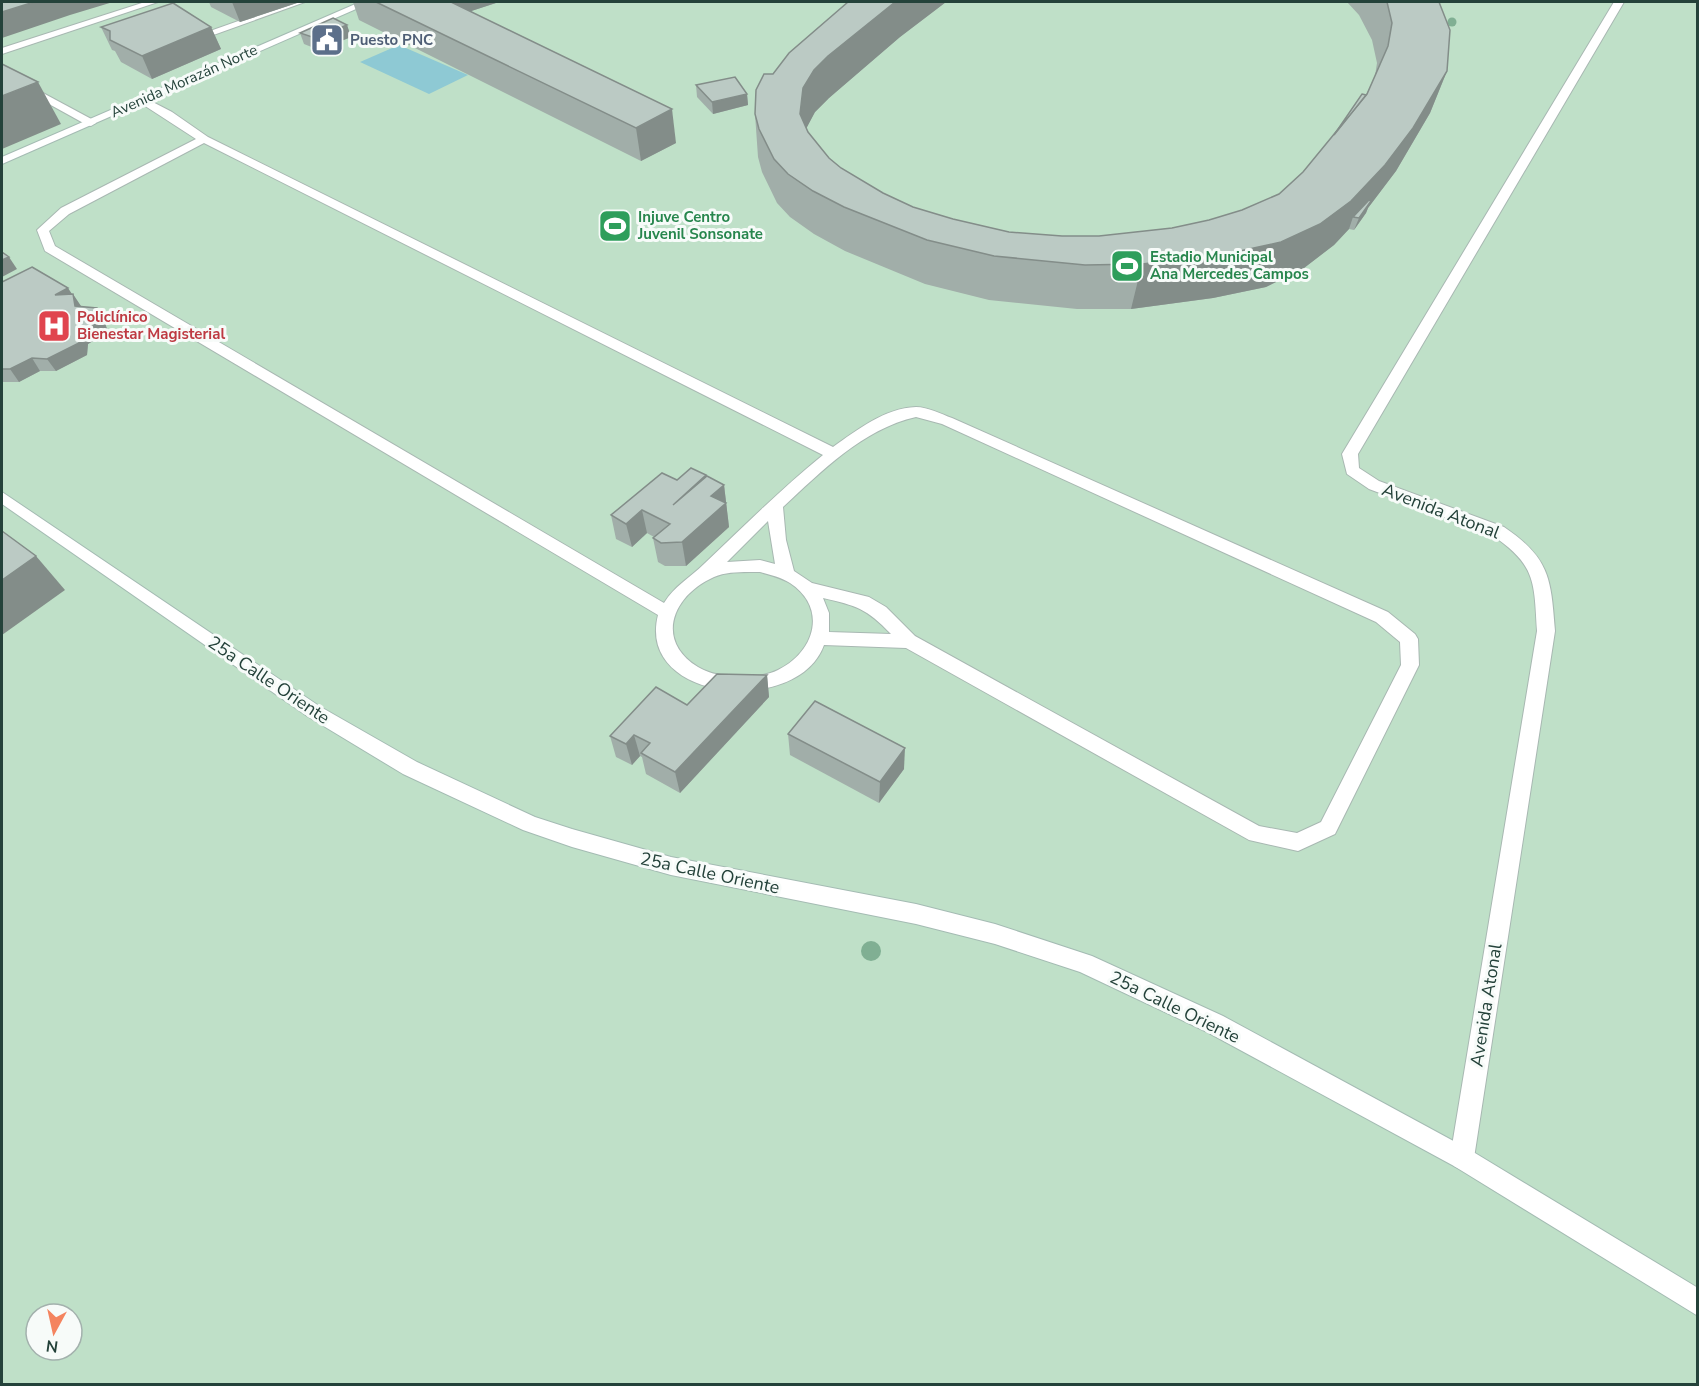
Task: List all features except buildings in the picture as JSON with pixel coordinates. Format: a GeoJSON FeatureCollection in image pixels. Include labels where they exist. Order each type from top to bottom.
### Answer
{"type":"FeatureCollection","features":[{"type":"Feature","properties":{"kind":"street"},"geometry":{"type":"LineString","coordinates":[[2,51],[153,2]]}},
{"type":"Feature","properties":{"kind":"street"},"geometry":{"type":"LineString","coordinates":[[201,36],[300,2]]}},
{"type":"Feature","properties":{"kind":"street","name":"Avenida Morazán Norte"},"geometry":{"type":"LineString","coordinates":[[2,161],[367,2]]}},
{"type":"Feature","properties":{"kind":"street","name":"Avenida Atonal"},"geometry":{"type":"LineString","coordinates":[[1462,1158],[1545,631],[1543,587],[1539,570],[1530,554],[1516,542],[1498,531],[1374,485],[1352,470],[1350,454],[1619,2]]}},
{"type":"Feature","properties":{"kind":"street"},"geometry":{"type":"LineString","coordinates":[[2,74],[91,123]]}},
{"type":"Feature","properties":{"kind":"street"},"geometry":{"type":"LineString","coordinates":[[143,100],[204,139],[832,453]]}},
{"type":"Feature","properties":{"kind":"street"},"geometry":{"type":"LineString","coordinates":[[204,139],[65,211],[44,230],[49,248],[666,612]]}},
{"type":"Feature","properties":{"kind":"street"},"geometry":{"type":"LineString","coordinates":[[702,576],[730,567],[760,566],[787,574],[807,588],[819,603],[822,621],[819,639],[809,657],[792,671],[770,681],[744,686],[719,684],[696,677],[678,664],[667,648],[663,630],[666,612],[680,591],[702,576],[832,453],[888,419],[916,412],[947,421],[1382,617],[1408,639],[1410,665],[1328,828],[1298,842],[1256,834],[1213,812],[909,641],[880,612],[863,601],[807,588]]}},
{"type":"Feature","properties":{"kind":"street","name":"25a Calle Oriente"},"geometry":{"type":"LineString","coordinates":[[2,497],[361,741],[410,768],[530,824],[612,851],[670,866],[916,914],[995,934],[1075,959],[1215,1024],[1462,1158],[1698,1303]]}},
{"type":"Feature","properties":{"kind":"street"},"geometry":{"type":"LineString","coordinates":[[776,506],[775,533],[778,552],[787,574]]}},
{"type":"Feature","properties":{"kind":"street"},"geometry":{"type":"LineString","coordinates":[[819,639],[909,641]]}},
{"type":"Feature","properties":{"kind":"green space"},"geometry":{"type":"Polygon","coordinates":[[[2,2],[1697,2],[1697,1384],[2,1384],[2,2]]]}},
{"type":"Feature","properties":{"kind":"water"},"geometry":{"type":"Polygon","coordinates":[[[399,45],[468,75],[429,94],[360,62],[399,45]]]}},
{"type":"Feature","properties":{"kind":"place","name":"Puesto PNC"},"geometry":{"type":"Point","coordinates":[327,40]}},
{"type":"Feature","properties":{"kind":"place","name":"Injuve Centro Juvenil Sonsonate"},"geometry":{"type":"Point","coordinates":[615,226]}},
{"type":"Feature","properties":{"kind":"place","name":"Estadio Municipal Ana Mercedes Campos"},"geometry":{"type":"Point","coordinates":[1127,266]}},
{"type":"Feature","properties":{"kind":"place","name":"Policlínico Bienestar Magisterial"},"geometry":{"type":"Point","coordinates":[54,326]}}]}
